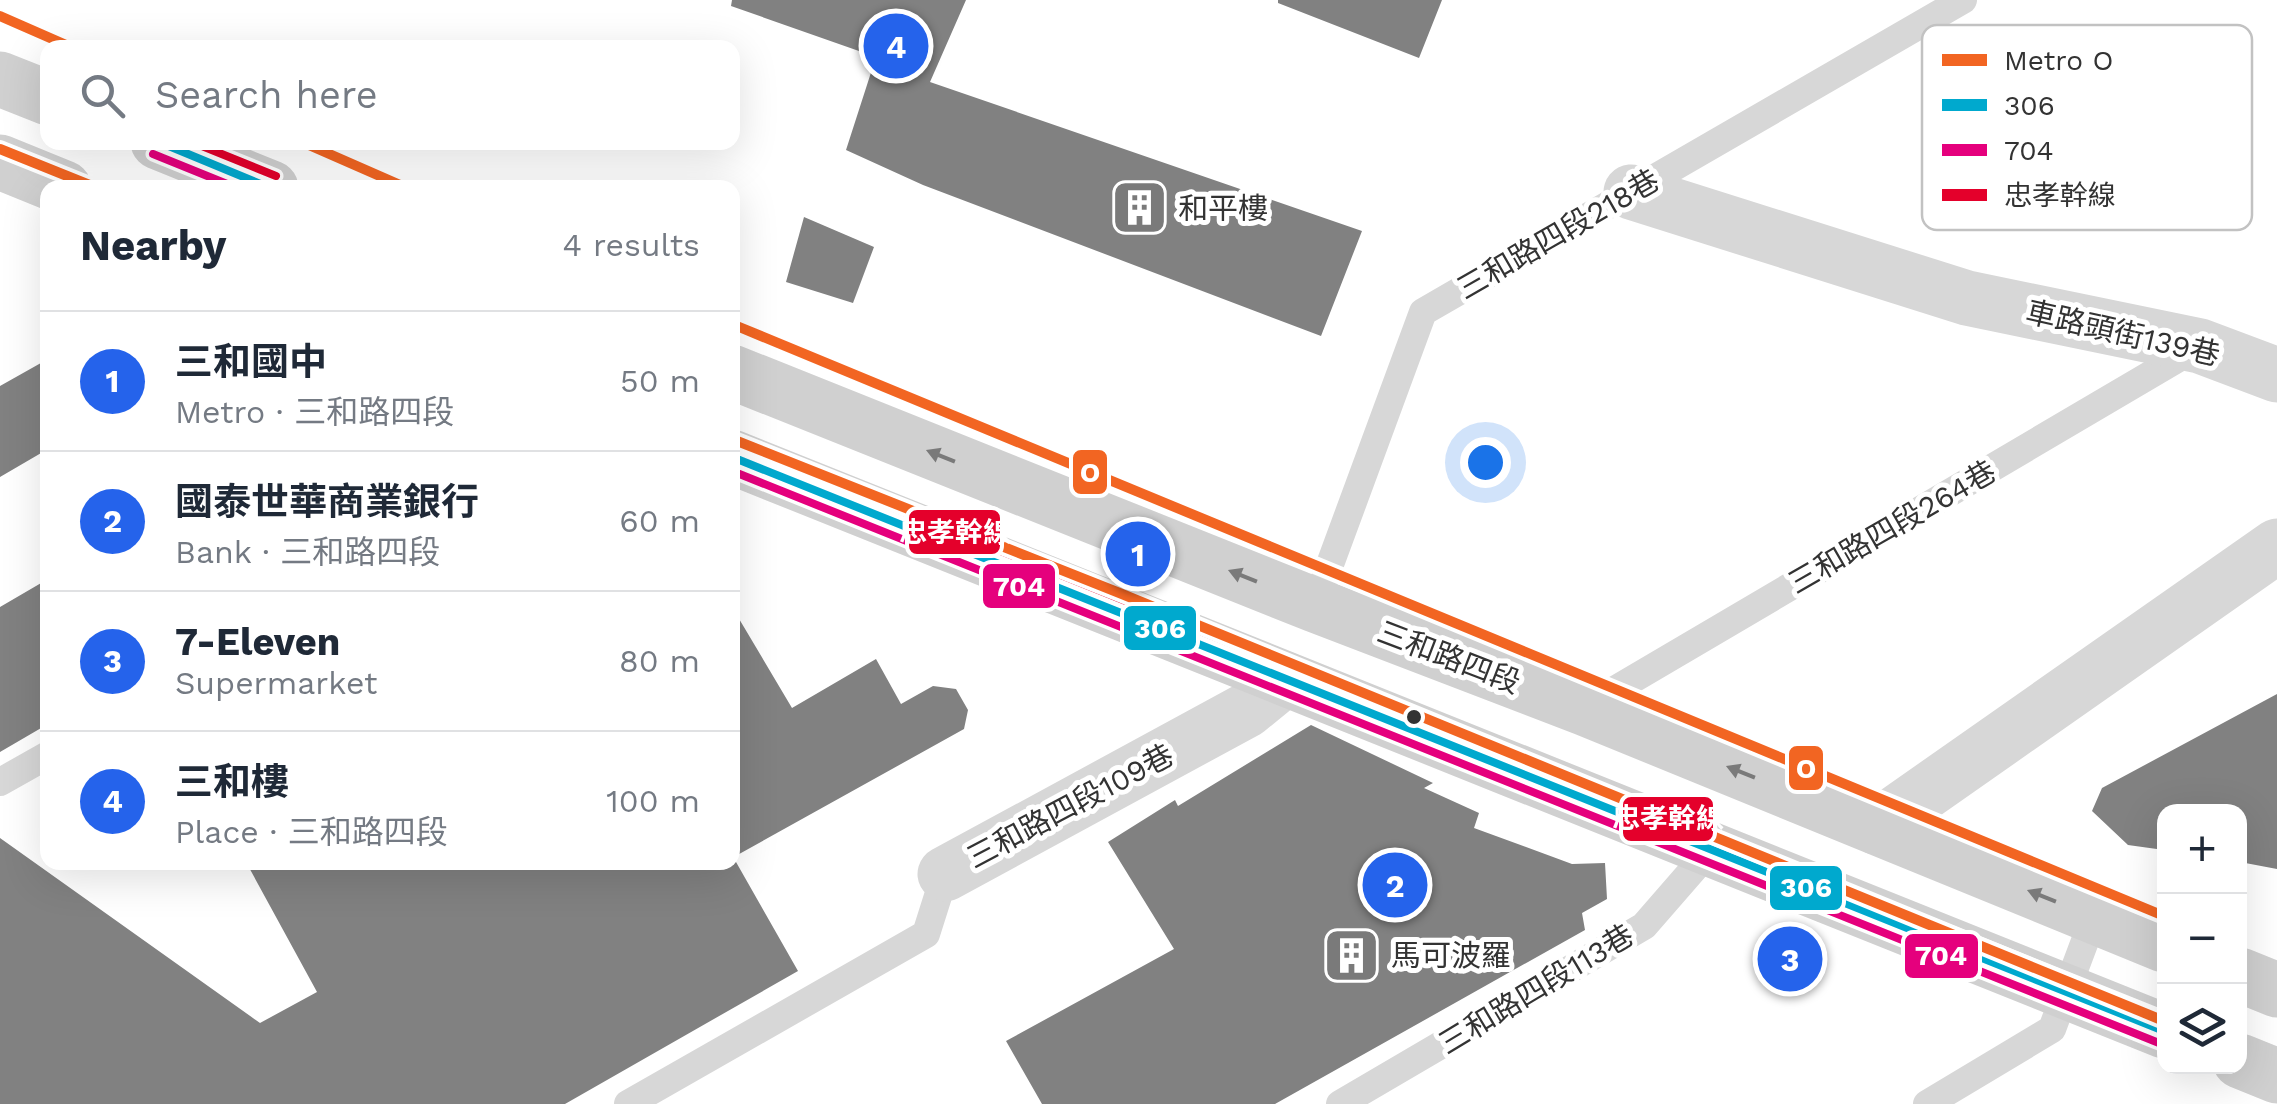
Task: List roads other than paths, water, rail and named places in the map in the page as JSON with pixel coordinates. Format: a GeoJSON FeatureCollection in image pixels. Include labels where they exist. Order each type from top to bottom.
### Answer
{"type":"FeatureCollection","features":[{"type":"Feature","properties":{"kind":"main road"},"geometry":{"type":"LineString","coordinates":[[0,79],[40,95]]}},
{"type":"Feature","properties":{"kind":"main road"},"geometry":{"type":"LineString","coordinates":[[177,150],[251,180]]}},
{"type":"Feature","properties":{"kind":"main road"},"geometry":{"type":"LineString","coordinates":[[0,162],[44,180]]}},
{"type":"Feature","properties":{"kind":"main road","name":"三和路四段"},"geometry":{"type":"LineString","coordinates":[[740,375],[1584,708],[2157,942]]}},
{"type":"Feature","properties":{"kind":"main road"},"geometry":{"type":"LineString","coordinates":[[740,460],[2157,1028]]}},
{"type":"Feature","properties":{"kind":"main road"},"geometry":{"type":"LineString","coordinates":[[2247,978],[2277,990]]}},
{"type":"Feature","properties":{"kind":"main road"},"geometry":{"type":"LineString","coordinates":[[2247,1064],[2277,1076]]}},
{"type":"Feature","properties":{"kind":"street","name":"車路頭街139巷"},"geometry":{"type":"LineString","coordinates":[[1631,192],[1967,298],[2200,346],[2277,375]]}},
{"type":"Feature","properties":{"kind":"street"},"geometry":{"type":"LineString","coordinates":[[1876,828],[2277,546]]}},
{"type":"Feature","properties":{"kind":"street","name":"三和路四段109巷"},"geometry":{"type":"LineString","coordinates":[[944,874],[1247,710],[1285,679]]}},
{"type":"Feature","properties":{"kind":"lane","name":"三和路四段218巷"},"geometry":{"type":"LineString","coordinates":[[1316,605],[1423,312],[1963,0]]}},
{"type":"Feature","properties":{"kind":"lane","name":"三和路四段264巷"},"geometry":{"type":"LineString","coordinates":[[1584,708],[2200,346]]}},
{"type":"Feature","properties":{"kind":"lane"},"geometry":{"type":"LineString","coordinates":[[0,782],[40,760]]}},
{"type":"Feature","properties":{"kind":"lane","name":"三和路四段113巷"},"geometry":{"type":"LineString","coordinates":[[1340,1104],[1644,926],[1710,849]]}},
{"type":"Feature","properties":{"kind":"lane","name":"三和路四段109巷"},"geometry":{"type":"LineString","coordinates":[[628,1104],[926,934],[944,874]]}},
{"type":"Feature","properties":{"kind":"lane"},"geometry":{"type":"LineString","coordinates":[[1927,1104],[2052,1029],[2094,917]]}},
{"type":"Feature","properties":{"kind":"metro line","name":"O"},"geometry":{"type":"LineString","coordinates":[[0,16],[55,40]]}},
{"type":"Feature","properties":{"kind":"metro line","name":"O"},"geometry":{"type":"LineString","coordinates":[[0,149],[77,180]]}},
{"type":"Feature","properties":{"kind":"metro line","name":"O"},"geometry":{"type":"LineString","coordinates":[[320,150],[389,180]]}},
{"type":"Feature","properties":{"kind":"metro line","name":"O"},"geometry":{"type":"LineString","coordinates":[[740,327],[2157,913]]}},
{"type":"Feature","properties":{"kind":"metro line","name":"O"},"geometry":{"type":"LineString","coordinates":[[740,442],[1122,594],[2157,1018]]}},
{"type":"Feature","properties":{"kind":"place","name":"三和樓"},"geometry":{"type":"Point","coordinates":[896,46]}},
{"type":"Feature","properties":{"kind":"place","name":"和平樓"},"geometry":{"type":"Point","coordinates":[1139,208]}},
{"type":"Feature","properties":{"kind":"place","name":"三和國中"},"geometry":{"type":"Point","coordinates":[1138,554]}},
{"type":"Feature","properties":{"kind":"place","name":"國泰世華商業銀行"},"geometry":{"type":"Point","coordinates":[1395,885]}},
{"type":"Feature","properties":{"kind":"place","name":"馬可波羅"},"geometry":{"type":"Point","coordinates":[1352,955]}},
{"type":"Feature","properties":{"kind":"place","name":"7-Eleven"},"geometry":{"type":"Point","coordinates":[1790,959]}}]}
